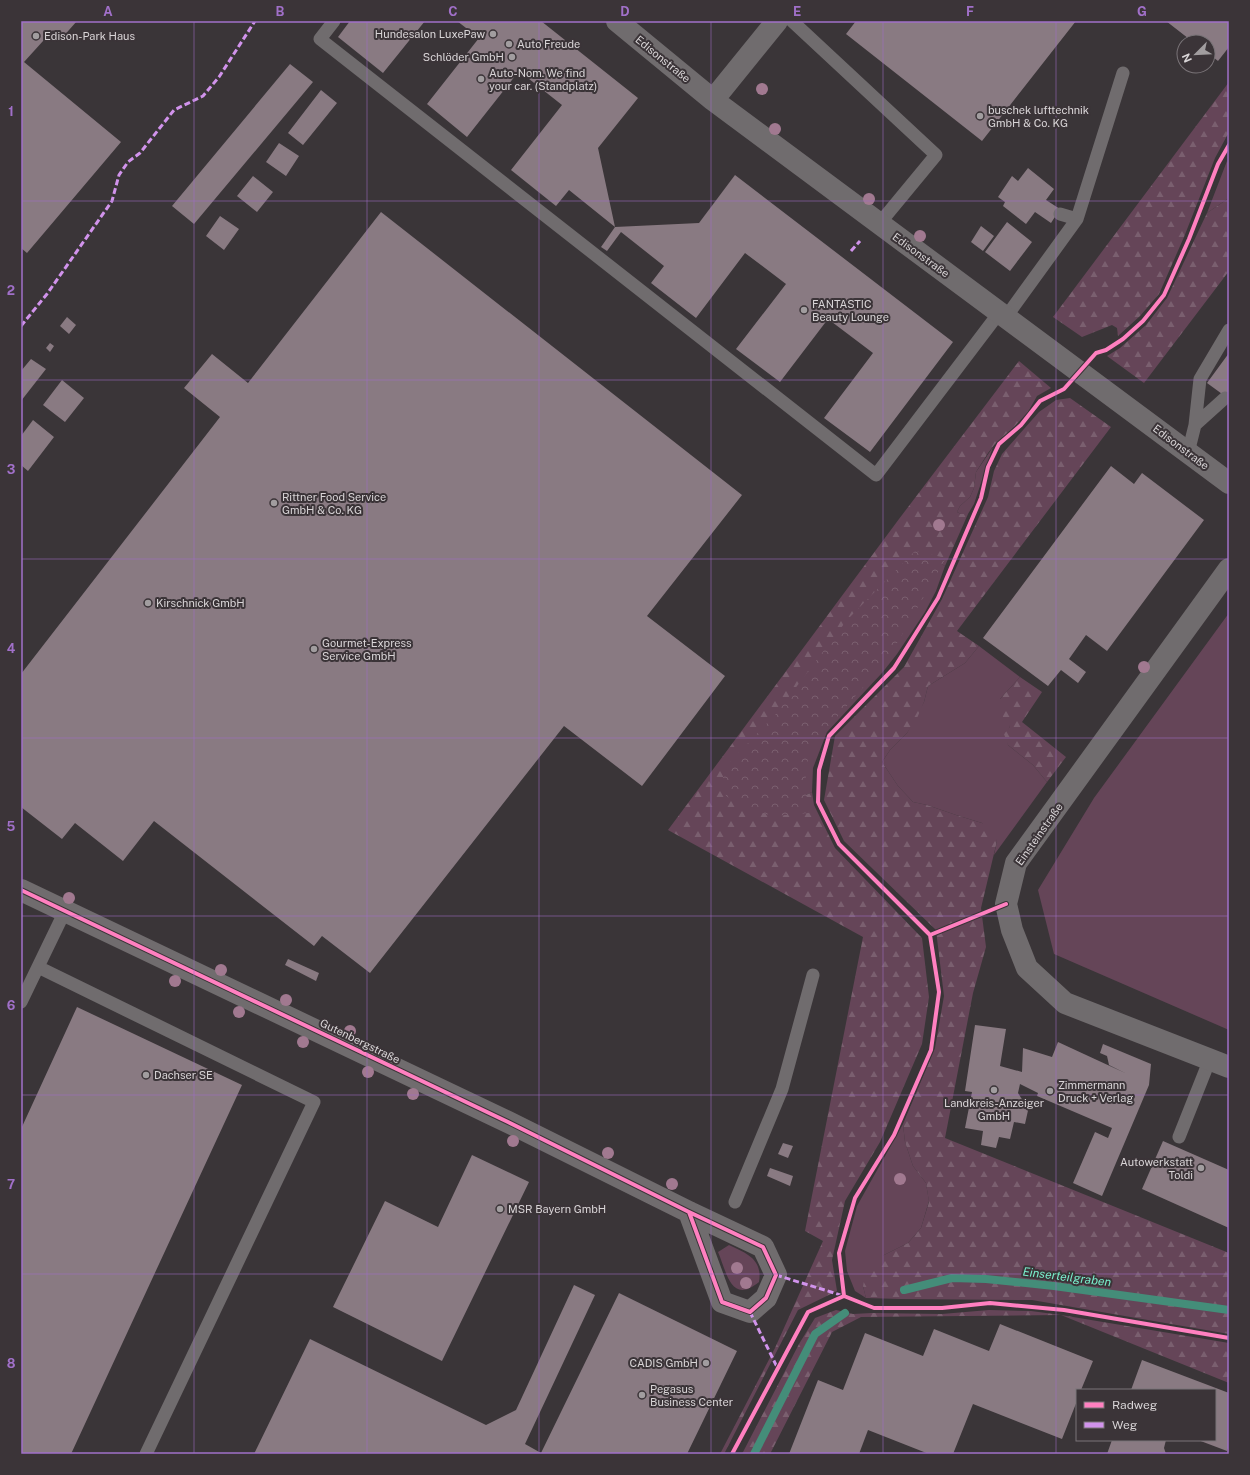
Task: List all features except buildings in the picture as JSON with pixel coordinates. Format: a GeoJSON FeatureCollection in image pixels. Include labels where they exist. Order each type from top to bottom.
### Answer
{"type":"FeatureCollection","features":[{"type":"Feature","properties":{"kind":"street","name":"Edisonstraße"},"geometry":{"type":"LineString","coordinates":[[617,21],[713,100],[1229,482]]}},
{"type":"Feature","properties":{"kind":"street"},"geometry":{"type":"LineString","coordinates":[[713,100],[777,21]]}},
{"type":"Feature","properties":{"kind":"street","name":"Einsteinstraße"},"geometry":{"type":"LineString","coordinates":[[1220,1063],[1066,1003],[1027,968],[1012,930],[1006,904],[1016,864],[1229,569]]}},
{"type":"Feature","properties":{"kind":"street","name":"Gutenbergstraße"},"geometry":{"type":"LineString","coordinates":[[21,890],[508,1122],[763,1247],[776,1275],[766,1298],[750,1312],[722,1302],[689,1212]]}},
{"type":"Feature","properties":{"kind":"lane"},"geometry":{"type":"LineString","coordinates":[[334,21],[320,39],[876,475],[1077,219],[1123,73]]}},
{"type":"Feature","properties":{"kind":"lane"},"geometry":{"type":"LineString","coordinates":[[792,21],[936,155],[879,224]]}},
{"type":"Feature","properties":{"kind":"lane"},"geometry":{"type":"LineString","coordinates":[[1060,214],[1077,219]]}},
{"type":"Feature","properties":{"kind":"lane"},"geometry":{"type":"LineString","coordinates":[[1188,453],[1195,425],[1200,379],[1229,330]]}},
{"type":"Feature","properties":{"kind":"lane"},"geometry":{"type":"LineString","coordinates":[[1195,425],[1224,398]]}},
{"type":"Feature","properties":{"kind":"lane"},"geometry":{"type":"LineString","coordinates":[[21,1002],[65,911]]}},
{"type":"Feature","properties":{"kind":"lane"},"geometry":{"type":"LineString","coordinates":[[38,967],[314,1102],[146,1454]]}},
{"type":"Feature","properties":{"kind":"lane"},"geometry":{"type":"LineString","coordinates":[[735,1202],[782,1089],[813,975]]}},
{"type":"Feature","properties":{"kind":"lane"},"geometry":{"type":"LineString","coordinates":[[1179,1136],[1220,1063]]}},
{"type":"Feature","properties":{"kind":"green space"},"geometry":{"type":"Polygon","coordinates":[[[1229,82],[1229,132],[1215,158],[1184,237],[1159,294],[1140,316],[1118,336],[1117,328],[1112,325],[1082,337],[1053,317],[1229,82]]]}},
{"type":"Feature","properties":{"kind":"green space"},"geometry":{"type":"Polygon","coordinates":[[[1227,161],[1229,165],[1229,198],[1207,213],[1227,161]]]}},
{"type":"Feature","properties":{"kind":"green space"},"geometry":{"type":"Polygon","coordinates":[[[1229,198],[1229,271],[1144,383],[1107,356],[1120,348],[1146,325],[1167,298],[1207,213],[1229,198]]]}},
{"type":"Feature","properties":{"kind":"green space"},"geometry":{"type":"Polygon","coordinates":[[[1019,361],[1051,388],[1037,396],[1028,412],[995,444],[976,472],[974,488],[970,497],[960,506],[957,512],[961,514],[968,514],[945,566],[931,558],[809,721],[794,801],[812,792],[814,805],[835,848],[922,938],[929,997],[922,1044],[880,1142],[845,1201],[832,1260],[837,1291],[798,1310],[724,1454],[720,1454],[775,1348],[823,1241],[805,1231],[863,937],[668,830],[899,519],[1019,361]]]}},
{"type":"Feature","properties":{"kind":"green space"},"geometry":{"type":"Polygon","coordinates":[[[1070,398],[1111,427],[957,631],[979,646],[965,663],[928,686],[924,702],[917,718],[907,733],[890,750],[882,762],[898,786],[913,802],[927,805],[982,823],[993,829],[997,841],[981,908],[986,947],[973,993],[945,1138],[1229,1253],[1229,1334],[1032,1300],[866,1298],[863,1286],[867,1267],[884,1255],[908,1243],[921,1228],[929,1202],[926,1183],[913,1166],[905,1142],[903,1124],[935,1048],[944,996],[936,930],[844,841],[824,800],[835,736],[904,667],[942,599],[988,497],[994,471],[1002,454],[1039,412],[1056,400],[1070,398]]]}},
{"type":"Feature","properties":{"kind":"green space"},"geometry":{"type":"Polygon","coordinates":[[[993,447],[974,504],[968,514],[961,514],[957,512],[960,506],[970,497],[974,488],[976,472],[993,447]]]}},
{"type":"Feature","properties":{"kind":"green space"},"geometry":{"type":"Polygon","coordinates":[[[915,551],[946,558],[888,659],[809,749],[805,785],[809,813],[773,816],[743,807],[726,796],[722,770],[775,715],[847,620],[915,551]]]}},
{"type":"Feature","properties":{"kind":"green space"},"geometry":{"type":"Polygon","coordinates":[[[931,558],[945,566],[936,591],[925,612],[897,654],[882,673],[827,732],[813,768],[812,792],[794,801],[757,751],[931,558]]]}},
{"type":"Feature","properties":{"kind":"green space"},"geometry":{"type":"Polygon","coordinates":[[[1229,613],[1229,1030],[1054,954],[1038,890],[1094,798],[1229,613]]]}},
{"type":"Feature","properties":{"kind":"green space"},"geometry":{"type":"Polygon","coordinates":[[[979,646],[1020,677],[1000,699],[1010,727],[1007,732],[1008,745],[1033,765],[1047,782],[994,855],[997,841],[982,823],[927,805],[913,802],[898,786],[882,762],[890,750],[907,733],[924,702],[928,686],[965,663],[979,646]]]}},
{"type":"Feature","properties":{"kind":"green space"},"geometry":{"type":"Polygon","coordinates":[[[1020,677],[1042,692],[1022,722],[1066,757],[1047,782],[1033,765],[1008,745],[1004,734],[1010,727],[999,711],[1000,699],[1020,677]]]}},
{"type":"Feature","properties":{"kind":"green space"},"geometry":{"type":"Polygon","coordinates":[[[903,1124],[905,1142],[913,1166],[926,1183],[929,1201],[921,1228],[908,1243],[884,1255],[863,1286],[866,1298],[855,1291],[847,1271],[845,1251],[857,1206],[903,1124]]]}},
{"type":"Feature","properties":{"kind":"green space"},"geometry":{"type":"Polygon","coordinates":[[[729,1245],[747,1254],[756,1262],[760,1274],[759,1282],[750,1288],[742,1290],[731,1284],[718,1252],[729,1245]]]}},
{"type":"Feature","properties":{"kind":"green space"},"geometry":{"type":"Polygon","coordinates":[[[836,1310],[853,1314],[942,1314],[989,1310],[1031,1311],[1061,1315],[861,1317],[832,1332],[770,1454],[742,1454],[799,1344],[815,1318],[836,1310]]]}},
{"type":"Feature","properties":{"kind":"green space"},"geometry":{"type":"Polygon","coordinates":[[[1061,1315],[1229,1343],[1229,1383],[1061,1315]]]}},
{"type":"Feature","properties":{"kind":"waterway","name":"Einserteilgraben"},"geometry":{"type":"LineString","coordinates":[[904,1290],[952,1278],[986,1279],[1054,1286],[1229,1310]]}},
{"type":"Feature","properties":{"kind":"waterway","name":"Einserteilgraben"},"geometry":{"type":"LineString","coordinates":[[754,1454],[815,1334],[845,1313]]}},
{"type":"Feature","properties":{"kind":"marked path"},"geometry":{"type":"LineString","coordinates":[[21,326],[47,294],[112,201],[119,175],[128,162],[140,153],[174,110],[203,96],[219,77],[255,21]]}},
{"type":"Feature","properties":{"kind":"marked path"},"geometry":{"type":"LineString","coordinates":[[851,251],[860,241]]}},
{"type":"Feature","properties":{"kind":"marked path"},"geometry":{"type":"LineString","coordinates":[[776,1275],[844,1296]]}},
{"type":"Feature","properties":{"kind":"marked path"},"geometry":{"type":"LineString","coordinates":[[750,1312],[778,1369]]}},
{"type":"Feature","properties":{"kind":"cycle path"},"geometry":{"type":"LineString","coordinates":[[844,1296],[839,1253],[855,1198],[894,1135],[931,1050],[939,992],[930,935],[839,844],[818,802],[819,770],[829,736],[894,668],[938,598],[981,498],[988,467],[999,444],[1021,425],[1040,401],[1064,389],[1096,353],[1106,350],[1123,339],[1143,321],[1164,295],[1189,239],[1218,164],[1229,145]]}},
{"type":"Feature","properties":{"kind":"cycle path"},"geometry":{"type":"LineString","coordinates":[[21,890],[508,1122],[763,1247],[776,1275],[766,1298],[750,1312],[722,1302],[689,1212]]}},
{"type":"Feature","properties":{"kind":"cycle path"},"geometry":{"type":"LineString","coordinates":[[930,935],[1006,904]]}},
{"type":"Feature","properties":{"kind":"cycle path"},"geometry":{"type":"LineString","coordinates":[[732,1454],[808,1312],[844,1296],[874,1308],[942,1308],[990,1303],[1064,1310],[1229,1338]]}},
{"type":"Feature","properties":{"kind":"place","name":"Hundesalon LuxePaw"},"geometry":{"type":"Point","coordinates":[493,34]}},
{"type":"Feature","properties":{"kind":"place","name":"Edison-Park Haus"},"geometry":{"type":"Point","coordinates":[36,36]}},
{"type":"Feature","properties":{"kind":"place","name":"Auto Freude"},"geometry":{"type":"Point","coordinates":[509,44]}},
{"type":"Feature","properties":{"kind":"place","name":"Schlöder GmbH"},"geometry":{"type":"Point","coordinates":[512,57]}},
{"type":"Feature","properties":{"kind":"place","name":"Auto-Nom. We find your car. (Standplatz)"},"geometry":{"type":"Point","coordinates":[481,79]}},
{"type":"Feature","properties":{"kind":"place","name":"buschek lufttechnik GmbH & Co. KG"},"geometry":{"type":"Point","coordinates":[980,116]}},
{"type":"Feature","properties":{"kind":"place","name":"FANTASTIC Beauty Lounge"},"geometry":{"type":"Point","coordinates":[804,310]}},
{"type":"Feature","properties":{"kind":"place","name":"Rittner Food Service GmbH & Co. KG"},"geometry":{"type":"Point","coordinates":[274,503]}},
{"type":"Feature","properties":{"kind":"place","name":"Kirschnick GmbH"},"geometry":{"type":"Point","coordinates":[148,603]}},
{"type":"Feature","properties":{"kind":"place","name":"Gourmet-Express Service GmbH"},"geometry":{"type":"Point","coordinates":[314,649]}},
{"type":"Feature","properties":{"kind":"place","name":"Dachser SE"},"geometry":{"type":"Point","coordinates":[146,1075]}},
{"type":"Feature","properties":{"kind":"place","name":"Landkreis-Anzeiger GmbH"},"geometry":{"type":"Point","coordinates":[994,1090]}},
{"type":"Feature","properties":{"kind":"place","name":"Zimmermann Druck + Verlag"},"geometry":{"type":"Point","coordinates":[1050,1091]}},
{"type":"Feature","properties":{"kind":"place","name":"Autowerkstatt Toldi"},"geometry":{"type":"Point","coordinates":[1201,1168]}},
{"type":"Feature","properties":{"kind":"place","name":"MSR Bayern GmbH"},"geometry":{"type":"Point","coordinates":[500,1209]}},
{"type":"Feature","properties":{"kind":"place","name":"CADIS GmbH"},"geometry":{"type":"Point","coordinates":[706,1363]}},
{"type":"Feature","properties":{"kind":"place","name":"Pegasus Business Center"},"geometry":{"type":"Point","coordinates":[642,1395]}}]}
